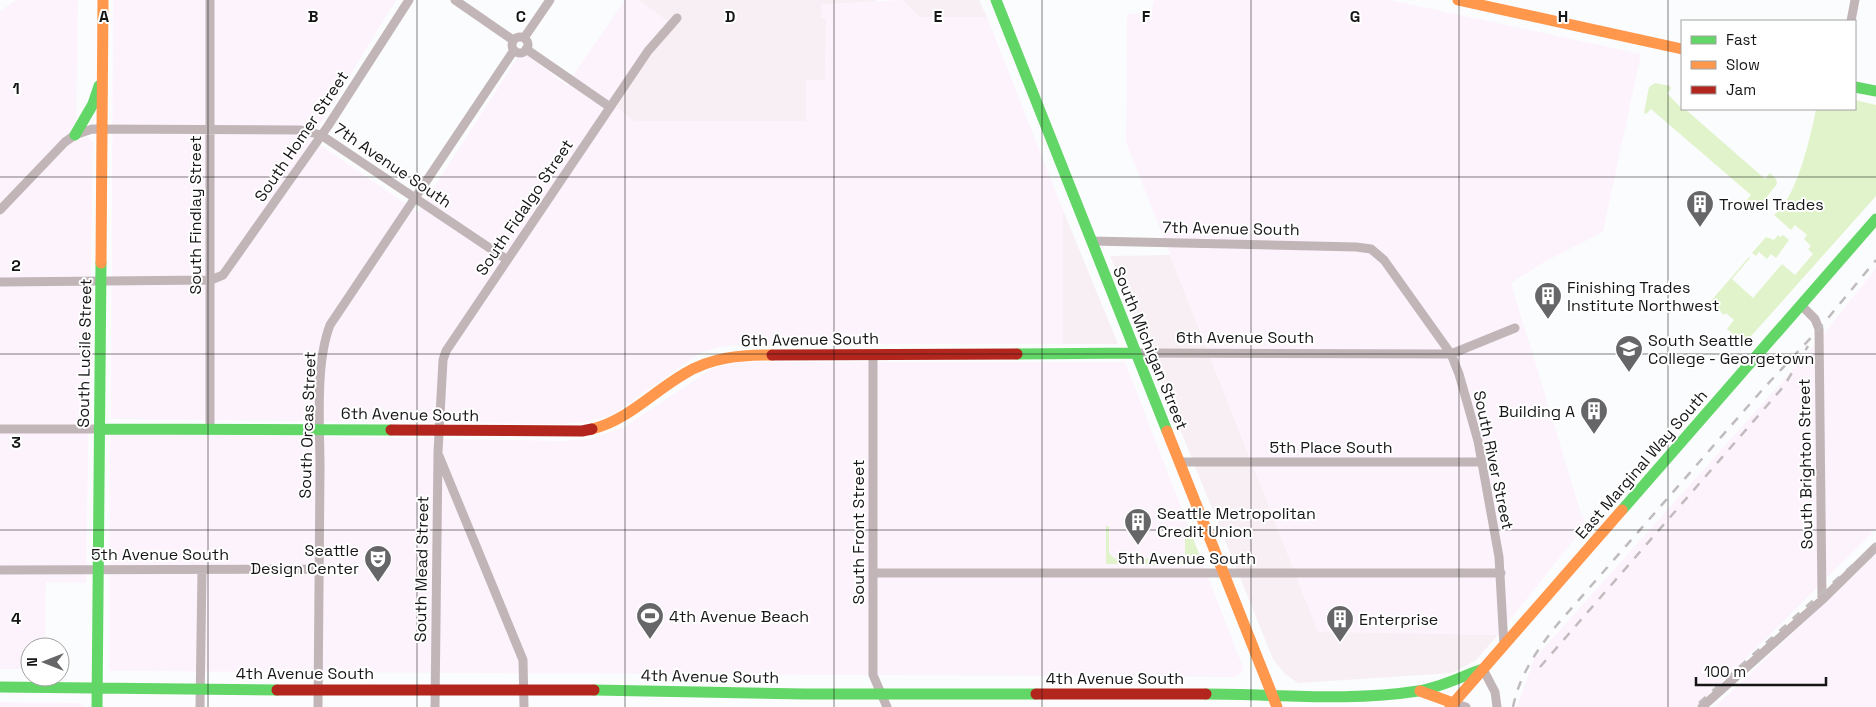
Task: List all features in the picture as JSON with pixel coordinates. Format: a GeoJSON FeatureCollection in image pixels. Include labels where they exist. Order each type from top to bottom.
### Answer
{"type":"FeatureCollection","features":[{"type":"Feature","properties":{"kind":"main road","name":"South Lucile Street"},"geometry":{"type":"LineString","coordinates":[[97,707],[104,0]]}},
{"type":"Feature","properties":{"kind":"main road","name":"South Michigan Street"},"geometry":{"type":"LineString","coordinates":[[996,0],[1277,707]]}},
{"type":"Feature","properties":{"kind":"main road"},"geometry":{"type":"LineString","coordinates":[[1458,0],[1681,49]]}},
{"type":"Feature","properties":{"kind":"main road"},"geometry":{"type":"LineString","coordinates":[[75,135],[93,104],[103,61]]}},
{"type":"Feature","properties":{"kind":"main road"},"geometry":{"type":"LineString","coordinates":[[1856,87],[1876,91]]}},
{"type":"Feature","properties":{"kind":"main road","name":"East Marginal Way South"},"geometry":{"type":"LineString","coordinates":[[1451,705],[1876,219]]}},
{"type":"Feature","properties":{"kind":"main road","name":"6th Avenue South"},"geometry":{"type":"LineString","coordinates":[[99,429],[566,432],[594,429],[625,416],[683,374],[720,358],[752,354],[1136,353]]}},
{"type":"Feature","properties":{"kind":"main road","name":"4th Avenue South"},"geometry":{"type":"LineString","coordinates":[[0,687],[881,694],[1272,694],[1337,698],[1420,691],[1483,670]]}},
{"type":"Feature","properties":{"kind":"main road","name":"4th Avenue South"},"geometry":{"type":"LineString","coordinates":[[1420,691],[1451,705]]}},
{"type":"Feature","properties":{"kind":"street","name":"South Findlay Street"},"geometry":{"type":"LineString","coordinates":[[210,0],[210,429]]}},
{"type":"Feature","properties":{"kind":"street","name":"South Homer Street"},"geometry":{"type":"LineString","coordinates":[[211,280],[218,278],[226,271],[321,135],[409,0]]}},
{"type":"Feature","properties":{"kind":"street"},"geometry":{"type":"LineString","coordinates":[[455,0],[513,40],[514,50],[522,52],[526,49],[528,43],[524,38],[518,37],[513,40]]}},
{"type":"Feature","properties":{"kind":"street"},"geometry":{"type":"LineString","coordinates":[[524,38],[550,0]]}},
{"type":"Feature","properties":{"kind":"street"},"geometry":{"type":"LineString","coordinates":[[1851,20],[1855,0]]}},
{"type":"Feature","properties":{"kind":"street","name":"South Fidalgo Street"},"geometry":{"type":"LineString","coordinates":[[439,431],[441,369],[446,351],[506,259],[648,51],[677,18]]}},
{"type":"Feature","properties":{"kind":"street"},"geometry":{"type":"LineString","coordinates":[[526,49],[610,107]]}},
{"type":"Feature","properties":{"kind":"street","name":"South Orcas Street"},"geometry":{"type":"LineString","coordinates":[[318,707],[322,350],[330,325],[514,50]]}},
{"type":"Feature","properties":{"kind":"street","name":"7th Avenue South"},"geometry":{"type":"LineString","coordinates":[[75,135],[92,129],[103,128],[210,128],[295,129],[321,135],[506,259]]}},
{"type":"Feature","properties":{"kind":"street"},"geometry":{"type":"LineString","coordinates":[[0,210],[65,142],[75,135]]}},
{"type":"Feature","properties":{"kind":"street","name":"7th Avenue South"},"geometry":{"type":"LineString","coordinates":[[1091,241],[1317,244],[1370,249]]}},
{"type":"Feature","properties":{"kind":"street","name":"South River Street"},"geometry":{"type":"LineString","coordinates":[[1370,249],[1384,260],[1451,354],[1469,408],[1482,462],[1501,573],[1504,646]]}},
{"type":"Feature","properties":{"kind":"street"},"geometry":{"type":"LineString","coordinates":[[0,282],[211,280]]}},
{"type":"Feature","properties":{"kind":"street","name":"South Brighton Street"},"geometry":{"type":"LineString","coordinates":[[1800,306],[1815,319],[1819,329],[1822,600]]}},
{"type":"Feature","properties":{"kind":"street","name":"6th Avenue South"},"geometry":{"type":"LineString","coordinates":[[1136,353],[1451,354],[1515,328]]}},
{"type":"Feature","properties":{"kind":"street","name":"South Front Street"},"geometry":{"type":"LineString","coordinates":[[873,354],[873,675],[887,707]]}},
{"type":"Feature","properties":{"kind":"street","name":"6th Avenue South"},"geometry":{"type":"LineString","coordinates":[[0,428],[99,429]]}},
{"type":"Feature","properties":{"kind":"street","name":"South Mead Street"},"geometry":{"type":"LineString","coordinates":[[435,707],[439,431]]}},
{"type":"Feature","properties":{"kind":"street"},"geometry":{"type":"LineString","coordinates":[[438,452],[522,660],[524,707]]}},
{"type":"Feature","properties":{"kind":"street","name":"5th Place South"},"geometry":{"type":"LineString","coordinates":[[1179,462],[1482,462]]}},
{"type":"Feature","properties":{"kind":"street"},"geometry":{"type":"LineString","coordinates":[[1702,707],[1822,600],[1876,547]]}},
{"type":"Feature","properties":{"kind":"street","name":"5th Avenue South"},"geometry":{"type":"LineString","coordinates":[[0,570],[319,569]]}},
{"type":"Feature","properties":{"kind":"street"},"geometry":{"type":"LineString","coordinates":[[200,707],[202,570]]}},
{"type":"Feature","properties":{"kind":"street","name":"5th Avenue South"},"geometry":{"type":"LineString","coordinates":[[874,573],[1501,573]]}},
{"type":"Feature","properties":{"kind":"street"},"geometry":{"type":"LineString","coordinates":[[1483,670],[1494,692],[1497,707]]}},
{"type":"Feature","properties":{"kind":"street","name":"4th Avenue South"},"geometry":{"type":"LineString","coordinates":[[1451,705],[1466,707]]}},
{"type":"Feature","properties":{"kind":"shaded area"},"geometry":{"type":"Polygon","coordinates":[[[16,0],[78,0],[76,140],[88,137],[93,142],[86,583],[46,582],[45,637],[20,637],[20,669],[0,669],[0,11],[16,0]]]}},
{"type":"Feature","properties":{"kind":"shaded area"},"geometry":{"type":"Polygon","coordinates":[[[113,0],[396,0],[311,139],[418,212],[519,55],[527,55],[568,86],[576,71],[625,0],[639,0],[670,23],[616,107],[634,121],[806,121],[806,80],[825,80],[826,19],[821,18],[821,4],[902,0],[919,17],[987,17],[1063,210],[1063,344],[752,344],[724,346],[700,353],[612,415],[586,422],[559,424],[111,419],[113,0]]]}},
{"type":"Feature","properties":{"kind":"shaded area"},"geometry":{"type":"Polygon","coordinates":[[[639,0],[877,0],[875,2],[857,2],[826,18],[825,80],[806,81],[806,121],[634,121],[616,108],[670,23],[639,0]]]}},
{"type":"Feature","properties":{"kind":"shaded area"},"geometry":{"type":"Polygon","coordinates":[[[902,0],[979,0],[987,17],[919,17],[902,0]]]}},
{"type":"Feature","properties":{"kind":"shaded area"},"geometry":{"type":"Polygon","coordinates":[[[1154,0],[1390,0],[1641,54],[1603,232],[1546,261],[1511,283],[1582,516],[1588,522],[1498,635],[1318,632],[1126,142],[1127,14],[1151,13],[1154,0]]]}},
{"type":"Feature","properties":{"kind":"shaded area"},"geometry":{"type":"Polygon","coordinates":[[[1063,210],[1118,344],[1063,344],[1063,210]]]}},
{"type":"Feature","properties":{"kind":"shaded area"},"geometry":{"type":"Polygon","coordinates":[[[1170,255],[1318,631],[1498,635],[1475,661],[1452,673],[1298,683],[1285,674],[1273,659],[1110,256],[1170,255]]]}},
{"type":"Feature","properties":{"kind":"shaded area"},"geometry":{"type":"Polygon","coordinates":[[[1876,268],[1876,529],[1697,707],[1517,707],[1534,659],[1815,345],[1876,268]]]}},
{"type":"Feature","properties":{"kind":"shaded area"},"geometry":{"type":"Polygon","coordinates":[[[740,362],[1125,362],[1244,670],[1235,677],[109,671],[110,433],[564,441],[591,439],[624,427],[713,368],[740,362]]]}},
{"type":"Feature","properties":{"kind":"shaded area"},"geometry":{"type":"Polygon","coordinates":[[[1876,554],[1876,707],[1715,707],[1876,554]]]}},
{"type":"Feature","properties":{"kind":"shaded area"},"geometry":{"type":"Polygon","coordinates":[[[0,702],[80,703],[85,707],[0,707],[0,702]]]}},
{"type":"Feature","properties":{"kind":"green space"},"geometry":{"type":"Polygon","coordinates":[[[1655,83],[1670,86],[1671,89],[1667,93],[1681,110],[1686,110],[1765,179],[1770,173],[1776,179],[1777,184],[1761,204],[1754,206],[1746,201],[1751,195],[1651,109],[1646,114],[1644,113],[1649,87],[1655,83]]]}},
{"type":"Feature","properties":{"kind":"green space"},"geometry":{"type":"Polygon","coordinates":[[[1856,100],[1876,105],[1876,196],[1744,344],[1727,329],[1734,320],[1726,313],[1724,315],[1710,302],[1749,257],[1732,279],[1753,298],[1782,264],[1795,275],[1813,254],[1808,249],[1811,246],[1804,239],[1807,235],[1795,225],[1791,230],[1774,215],[1782,207],[1796,182],[1816,110],[1856,110],[1856,100]]]}},
{"type":"Feature","properties":{"kind":"green space"},"geometry":{"type":"Polygon","coordinates":[[[1778,235],[1780,237],[1783,235],[1789,240],[1776,258],[1771,254],[1767,259],[1759,252],[1756,256],[1752,253],[1766,237],[1774,240],[1778,235]]]}},
{"type":"Feature","properties":{"kind":"green space"},"geometry":{"type":"Polygon","coordinates":[[[1106,526],[1109,526],[1109,553],[1115,559],[1185,558],[1185,533],[1178,533],[1178,528],[1189,529],[1202,561],[1201,565],[1106,564],[1106,526]]]}},
{"type":"Feature","properties":{"kind":"railway"},"geometry":{"type":"LineString","coordinates":[[1513,707],[1524,674],[1542,644],[1556,626],[1763,389],[1819,329],[1876,260]]}},
{"type":"Feature","properties":{"kind":"railway"},"geometry":{"type":"LineString","coordinates":[[1540,667],[1784,386],[1808,346]]}},
{"type":"Feature","properties":{"kind":"railway"},"geometry":{"type":"LineString","coordinates":[[1699,703],[1876,544]]}},
{"type":"Feature","properties":{"kind":"traffic: fast"},"geometry":{"type":"LineString","coordinates":[[996,0],[1167,431]]}},
{"type":"Feature","properties":{"kind":"traffic: fast"},"geometry":{"type":"LineString","coordinates":[[75,135],[93,104],[99,86]]}},
{"type":"Feature","properties":{"kind":"traffic: fast"},"geometry":{"type":"LineString","coordinates":[[1856,87],[1876,91]]}},
{"type":"Feature","properties":{"kind":"traffic: fast"},"geometry":{"type":"LineString","coordinates":[[1622,510],[1876,219]]}},
{"type":"Feature","properties":{"kind":"traffic: fast"},"geometry":{"type":"LineString","coordinates":[[97,707],[101,263]]}},
{"type":"Feature","properties":{"kind":"traffic: fast"},"geometry":{"type":"LineString","coordinates":[[1017,354],[1136,353]]}},
{"type":"Feature","properties":{"kind":"traffic: fast"},"geometry":{"type":"LineString","coordinates":[[99,429],[391,430]]}},
{"type":"Feature","properties":{"kind":"traffic: fast"},"geometry":{"type":"LineString","coordinates":[[1206,694],[1312,697],[1392,694],[1434,687],[1483,669]]}},
{"type":"Feature","properties":{"kind":"traffic: fast"},"geometry":{"type":"LineString","coordinates":[[0,687],[277,690]]}},
{"type":"Feature","properties":{"kind":"traffic: fast"},"geometry":{"type":"LineString","coordinates":[[594,690],[805,694],[1036,694]]}},
{"type":"Feature","properties":{"kind":"traffic: slow"},"geometry":{"type":"LineString","coordinates":[[101,263],[103,0]]}},
{"type":"Feature","properties":{"kind":"traffic: slow"},"geometry":{"type":"LineString","coordinates":[[1458,0],[1681,49]]}},
{"type":"Feature","properties":{"kind":"traffic: slow"},"geometry":{"type":"LineString","coordinates":[[592,429],[605,425],[629,412],[694,368],[726,358],[772,355]]}},
{"type":"Feature","properties":{"kind":"traffic: slow"},"geometry":{"type":"LineString","coordinates":[[1167,431],[1277,707]]}},
{"type":"Feature","properties":{"kind":"traffic: slow"},"geometry":{"type":"LineString","coordinates":[[1450,707],[1622,510]]}},
{"type":"Feature","properties":{"kind":"traffic: slow"},"geometry":{"type":"LineString","coordinates":[[1420,691],[1453,703]]}},
{"type":"Feature","properties":{"kind":"traffic: jam"},"geometry":{"type":"LineString","coordinates":[[772,355],[1017,354]]}},
{"type":"Feature","properties":{"kind":"traffic: jam"},"geometry":{"type":"LineString","coordinates":[[391,430],[582,431],[592,429]]}},
{"type":"Feature","properties":{"kind":"traffic: jam"},"geometry":{"type":"LineString","coordinates":[[277,690],[594,690]]}},
{"type":"Feature","properties":{"kind":"traffic: jam"},"geometry":{"type":"LineString","coordinates":[[1036,694],[1206,694]]}},
{"type":"Feature","properties":{"kind":"place","name":"Trowel Trades"},"geometry":{"type":"Point","coordinates":[1700,228]}},
{"type":"Feature","properties":{"kind":"place","name":"Finishing Trades Institute Northwest"},"geometry":{"type":"Point","coordinates":[1548,320]}},
{"type":"Feature","properties":{"kind":"place","name":"South Seattle College - Georgetown"},"geometry":{"type":"Point","coordinates":[1629,373]}},
{"type":"Feature","properties":{"kind":"place","name":"Building A"},"geometry":{"type":"Point","coordinates":[1594,435]}},
{"type":"Feature","properties":{"kind":"place","name":"Seattle Metropolitan Credit Union"},"geometry":{"type":"Point","coordinates":[1138,546]}},
{"type":"Feature","properties":{"kind":"place","name":"Seattle Design Center"},"geometry":{"type":"Point","coordinates":[378,583]}},
{"type":"Feature","properties":{"kind":"place","name":"4th Avenue Beach"},"geometry":{"type":"Point","coordinates":[650,640]}},
{"type":"Feature","properties":{"kind":"place","name":"Enterprise"},"geometry":{"type":"Point","coordinates":[1340,643]}}]}
